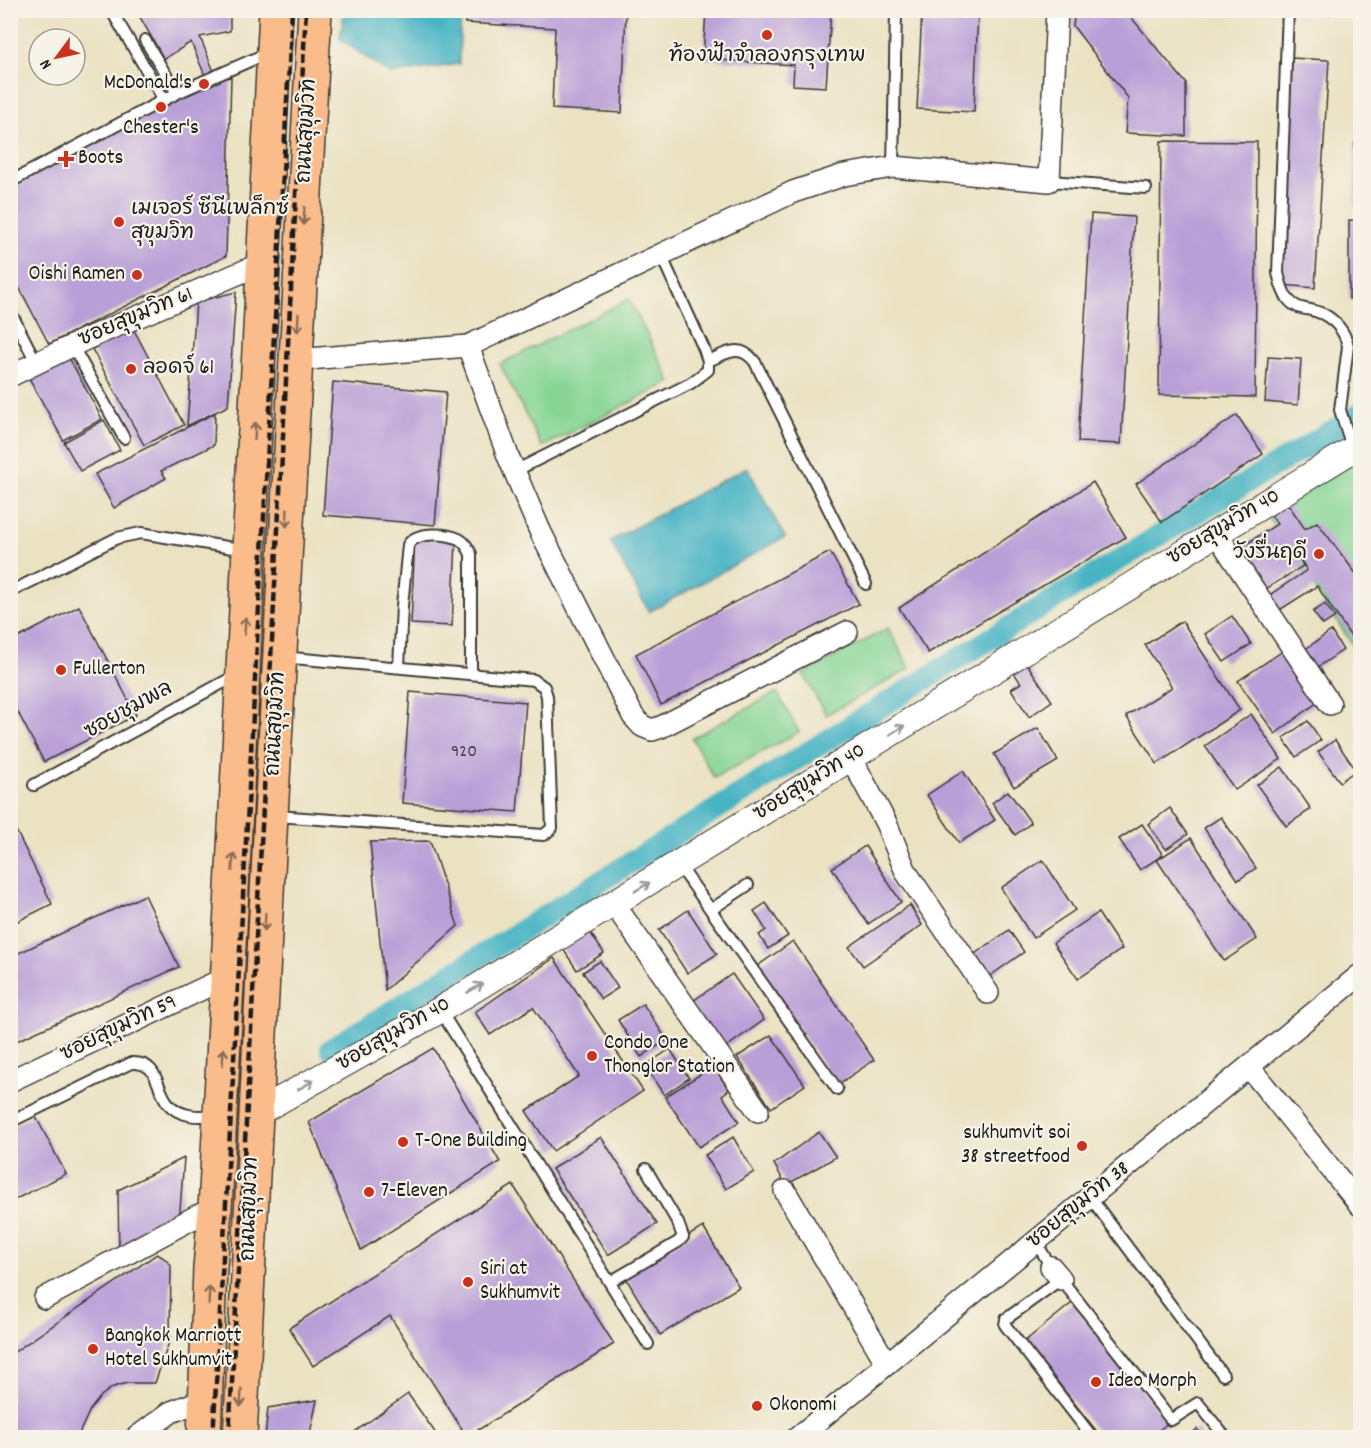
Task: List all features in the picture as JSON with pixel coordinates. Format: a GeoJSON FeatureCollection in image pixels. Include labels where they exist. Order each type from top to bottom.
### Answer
{"type":"FeatureCollection","features":[{"type":"Feature","properties":{"kind":"main road","name":"ถนนสุขุมวิท"},"geometry":{"type":"LineString","coordinates":[[204,1437],[210,1268],[220,1115],[276,10]]}},
{"type":"Feature","properties":{"kind":"main road","name":"ถนนสุขุมวิท"},"geometry":{"type":"LineString","coordinates":[[240,1437],[255,1114],[315,10]]}},
{"type":"Feature","properties":{"kind":"main road"},"geometry":{"type":"LineString","coordinates":[[263,263],[301,265]]}},
{"type":"Feature","properties":{"kind":"main road"},"geometry":{"type":"LineString","coordinates":[[220,1115],[255,1114]]}},
{"type":"Feature","properties":{"kind":"street"},"geometry":{"type":"LineString","coordinates":[[296,360],[468,346],[792,192],[844,175],[893,167],[1049,181],[1058,10]]}},
{"type":"Feature","properties":{"kind":"street","name":"ซอยสุขุมวิท 61"},"geometry":{"type":"LineString","coordinates":[[10,376],[80,339],[263,263]]}},
{"type":"Feature","properties":{"kind":"street"},"geometry":{"type":"LineString","coordinates":[[468,346],[540,531],[637,722],[652,730],[847,632]]}},
{"type":"Feature","properties":{"kind":"street","name":"ซอยสุขุมวิท 40"},"geometry":{"type":"LineString","coordinates":[[255,1114],[440,1010],[1356,448]]}},
{"type":"Feature","properties":{"kind":"street"},"geometry":{"type":"LineString","coordinates":[[1216,533],[1330,704]]}},
{"type":"Feature","properties":{"kind":"street"},"geometry":{"type":"LineString","coordinates":[[851,758],[886,824],[906,872],[988,993]]}},
{"type":"Feature","properties":{"kind":"street"},"geometry":{"type":"LineString","coordinates":[[614,904],[758,1111]]}},
{"type":"Feature","properties":{"kind":"street","name":"ซอยสุขุมวิท 38"},"geometry":{"type":"LineString","coordinates":[[797,1437],[820,1430],[887,1364],[1360,975]]}},
{"type":"Feature","properties":{"kind":"street","name":"ซอยสุขุมวิท 59"},"geometry":{"type":"LineString","coordinates":[[10,1081],[227,977]]}},
{"type":"Feature","properties":{"kind":"street"},"geometry":{"type":"LineString","coordinates":[[1249,1067],[1360,1205]]}},
{"type":"Feature","properties":{"kind":"street"},"geometry":{"type":"LineString","coordinates":[[784,1191],[887,1364]]}},
{"type":"Feature","properties":{"kind":"street"},"geometry":{"type":"LineString","coordinates":[[45,1298],[197,1216],[215,1209]]}},
{"type":"Feature","properties":{"kind":"street"},"geometry":{"type":"LineString","coordinates":[[136,1437],[171,1412],[206,1399]]}},
{"type":"Feature","properties":{"kind":"lane"},"geometry":{"type":"LineString","coordinates":[[111,10],[165,100]]}},
{"type":"Feature","properties":{"kind":"lane"},"geometry":{"type":"LineString","coordinates":[[893,167],[896,10]]}},
{"type":"Feature","properties":{"kind":"lane"},"geometry":{"type":"LineString","coordinates":[[1288,10],[1278,273],[1288,299],[1299,308],[1318,312],[1327,317],[1346,337],[1348,346],[1340,410],[1356,448]]}},
{"type":"Feature","properties":{"kind":"lane"},"geometry":{"type":"LineString","coordinates":[[145,40],[177,93]]}},
{"type":"Feature","properties":{"kind":"lane"},"geometry":{"type":"LineString","coordinates":[[10,183],[177,93],[274,50]]}},
{"type":"Feature","properties":{"kind":"lane"},"geometry":{"type":"LineString","coordinates":[[1049,181],[1146,188]]}},
{"type":"Feature","properties":{"kind":"lane"},"geometry":{"type":"LineString","coordinates":[[515,471],[691,383],[708,370],[708,361],[699,336],[661,255]]}},
{"type":"Feature","properties":{"kind":"lane"},"geometry":{"type":"LineString","coordinates":[[10,311],[36,362]]}},
{"type":"Feature","properties":{"kind":"lane"},"geometry":{"type":"LineString","coordinates":[[80,339],[124,438]]}},
{"type":"Feature","properties":{"kind":"lane"},"geometry":{"type":"LineString","coordinates":[[708,361],[737,350],[748,354],[755,362],[866,584]]}},
{"type":"Feature","properties":{"kind":"lane"},"geometry":{"type":"LineString","coordinates":[[10,592],[117,538],[141,533],[249,550]]}},
{"type":"Feature","properties":{"kind":"lane"},"geometry":{"type":"LineString","coordinates":[[399,667],[408,544],[411,540],[423,536],[447,536],[460,539],[471,554],[471,674]]}},
{"type":"Feature","properties":{"kind":"lane"},"geometry":{"type":"LineString","coordinates":[[272,816],[544,835],[552,828],[546,692],[544,687],[534,680],[280,656]]}},
{"type":"Feature","properties":{"kind":"lane","name":"ซอยชุมพล"},"geometry":{"type":"LineString","coordinates":[[34,785],[242,673]]}},
{"type":"Feature","properties":{"kind":"lane"},"geometry":{"type":"LineString","coordinates":[[679,865],[837,1089]]}},
{"type":"Feature","properties":{"kind":"lane"},"geometry":{"type":"LineString","coordinates":[[712,909],[748,885]]}},
{"type":"Feature","properties":{"kind":"lane"},"geometry":{"type":"LineString","coordinates":[[440,1010],[648,1344]]}},
{"type":"Feature","properties":{"kind":"lane"},"geometry":{"type":"LineString","coordinates":[[10,1122],[131,1063],[148,1066],[154,1072],[165,1101],[170,1106],[190,1116],[220,1115]]}},
{"type":"Feature","properties":{"kind":"lane"},"geometry":{"type":"LineString","coordinates":[[610,1282],[683,1237],[678,1223],[646,1169]]}},
{"type":"Feature","properties":{"kind":"lane"},"geometry":{"type":"LineString","coordinates":[[1090,1197],[1223,1375]]}},
{"type":"Feature","properties":{"kind":"lane"},"geometry":{"type":"LineString","coordinates":[[1036,1242],[1056,1273],[1171,1420],[1198,1403],[1226,1437]]}},
{"type":"Feature","properties":{"kind":"lane"},"geometry":{"type":"LineString","coordinates":[[1056,1273],[1006,1319],[1005,1325],[1094,1437]]}},
{"type":"Feature","properties":{"kind":"green space"},"geometry":{"type":"Polygon","coordinates":[[[629,299],[671,382],[542,447],[500,364],[629,299]]]}},
{"type":"Feature","properties":{"kind":"green space"},"geometry":{"type":"Polygon","coordinates":[[[1360,454],[1360,656],[1265,512],[1360,454]]]}},
{"type":"Feature","properties":{"kind":"green space"},"geometry":{"type":"Polygon","coordinates":[[[888,628],[910,669],[826,715],[803,674],[888,628]]]}},
{"type":"Feature","properties":{"kind":"green space"},"geometry":{"type":"Polygon","coordinates":[[[777,692],[799,732],[714,778],[692,738],[777,692]]]}},
{"type":"Feature","properties":{"kind":"water"},"geometry":{"type":"Polygon","coordinates":[[[344,11],[461,11],[459,64],[390,74],[340,39],[344,11]]]}},
{"type":"Feature","properties":{"kind":"water"},"geometry":{"type":"Polygon","coordinates":[[[747,467],[785,537],[649,612],[610,541],[747,467]]]}},
{"type":"Feature","properties":{"kind":"building"},"geometry":{"type":"Polygon","coordinates":[[[136,10],[230,10],[230,31],[200,37],[215,74],[206,78],[191,42],[164,59],[136,10]]]}},
{"type":"Feature","properties":{"kind":"building"},"geometry":{"type":"Polygon","coordinates":[[[465,10],[626,10],[622,113],[552,109],[555,28],[465,23],[465,10]]]}},
{"type":"Feature","properties":{"kind":"building","name":"ท้องฟ้าจำลองกรุงเทพ"},"geometry":{"type":"Polygon","coordinates":[[[706,10],[831,10],[826,87],[793,85],[794,65],[703,59],[706,10]]]}},
{"type":"Feature","properties":{"kind":"building"},"geometry":{"type":"Polygon","coordinates":[[[922,10],[978,10],[974,112],[917,109],[922,10]]]}},
{"type":"Feature","properties":{"kind":"building"},"geometry":{"type":"Polygon","coordinates":[[[1075,10],[1125,10],[1186,83],[1186,136],[1125,133],[1128,98],[1073,26],[1075,10]]]}},
{"type":"Feature","properties":{"kind":"building"},"geometry":{"type":"Polygon","coordinates":[[[1290,10],[1331,10],[1330,15],[1290,12],[1290,10]]]}},
{"type":"Feature","properties":{"kind":"building"},"geometry":{"type":"Polygon","coordinates":[[[1290,58],[1329,60],[1315,288],[1283,285],[1290,58]]]}},
{"type":"Feature","properties":{"kind":"building","name":"เมเจอร์ ซีนีเพล็กซ์ สุขุมวิท"},"geometry":{"type":"Polygon","coordinates":[[[231,77],[226,256],[49,344],[10,270],[10,188],[210,80],[231,77]]]}},
{"type":"Feature","properties":{"kind":"building"},"geometry":{"type":"Polygon","coordinates":[[[1161,141],[1257,142],[1255,397],[1159,395],[1161,141]]]}},
{"type":"Feature","properties":{"kind":"building"},"geometry":{"type":"Polygon","coordinates":[[[1355,142],[1360,142],[1360,208],[1355,208],[1355,142]]]}},
{"type":"Feature","properties":{"kind":"building"},"geometry":{"type":"Polygon","coordinates":[[[1091,214],[1134,217],[1121,444],[1078,442],[1091,214]]]}},
{"type":"Feature","properties":{"kind":"building"},"geometry":{"type":"Polygon","coordinates":[[[1349,220],[1360,221],[1360,299],[1349,299],[1349,220]]]}},
{"type":"Feature","properties":{"kind":"building"},"geometry":{"type":"Polygon","coordinates":[[[236,292],[228,406],[187,426],[196,302],[236,292]]]}},
{"type":"Feature","properties":{"kind":"building"},"geometry":{"type":"Polygon","coordinates":[[[133,328],[184,425],[144,445],[92,349],[133,328]]]}},
{"type":"Feature","properties":{"kind":"building"},"geometry":{"type":"Polygon","coordinates":[[[67,354],[102,419],[63,440],[28,376],[67,354]]]}},
{"type":"Feature","properties":{"kind":"building"},"geometry":{"type":"Polygon","coordinates":[[[1268,357],[1301,359],[1298,405],[1265,402],[1268,357]]]}},
{"type":"Feature","properties":{"kind":"building"},"geometry":{"type":"Polygon","coordinates":[[[333,382],[446,392],[435,525],[323,515],[333,382]]]}},
{"type":"Feature","properties":{"kind":"building"},"geometry":{"type":"Polygon","coordinates":[[[215,413],[214,445],[161,471],[166,478],[114,508],[95,474],[215,413]]]}},
{"type":"Feature","properties":{"kind":"building"},"geometry":{"type":"Polygon","coordinates":[[[1237,415],[1263,454],[1162,522],[1136,484],[1237,415]]]}},
{"type":"Feature","properties":{"kind":"building"},"geometry":{"type":"Polygon","coordinates":[[[104,420],[120,450],[80,471],[64,442],[104,420]]]}},
{"type":"Feature","properties":{"kind":"building"},"geometry":{"type":"Polygon","coordinates":[[[1093,482],[1126,537],[928,653],[899,608],[1093,482]]]}},
{"type":"Feature","properties":{"kind":"building"},"geometry":{"type":"Polygon","coordinates":[[[1288,504],[1305,529],[1317,522],[1360,579],[1360,650],[1317,586],[1275,613],[1265,598],[1307,570],[1300,559],[1303,566],[1266,589],[1240,548],[1277,524],[1271,515],[1288,504]]]}},
{"type":"Feature","properties":{"kind":"building"},"geometry":{"type":"Polygon","coordinates":[[[415,539],[456,541],[452,626],[411,624],[415,539]]]}},
{"type":"Feature","properties":{"kind":"building"},"geometry":{"type":"Polygon","coordinates":[[[830,552],[859,604],[661,705],[636,654],[830,552]]]}},
{"type":"Feature","properties":{"kind":"building"},"geometry":{"type":"Polygon","coordinates":[[[1325,604],[1335,617],[1323,625],[1313,612],[1325,604]]]}},
{"type":"Feature","properties":{"kind":"building","name":"Fullerton"},"geometry":{"type":"Polygon","coordinates":[[[79,606],[136,715],[44,762],[10,697],[10,642],[79,606]]]}},
{"type":"Feature","properties":{"kind":"building"},"geometry":{"type":"Polygon","coordinates":[[[1232,616],[1251,644],[1224,662],[1205,634],[1232,616]]]}},
{"type":"Feature","properties":{"kind":"building"},"geometry":{"type":"Polygon","coordinates":[[[1182,621],[1240,710],[1157,764],[1126,716],[1172,687],[1145,645],[1182,621]]]}},
{"type":"Feature","properties":{"kind":"building"},"geometry":{"type":"Polygon","coordinates":[[[1331,631],[1343,650],[1312,671],[1300,653],[1331,631]]]}},
{"type":"Feature","properties":{"kind":"building"},"geometry":{"type":"Polygon","coordinates":[[[1289,647],[1323,698],[1275,734],[1238,681],[1289,647]]]}},
{"type":"Feature","properties":{"kind":"building"},"geometry":{"type":"Polygon","coordinates":[[[1025,661],[1052,701],[1029,717],[1011,689],[1021,683],[1012,670],[1025,661]]]}},
{"type":"Feature","properties":{"kind":"building"},"geometry":{"type":"Polygon","coordinates":[[[410,692],[526,702],[517,812],[402,803],[410,692]]]}},
{"type":"Feature","properties":{"kind":"building"},"geometry":{"type":"Polygon","coordinates":[[[1251,714],[1281,759],[1235,790],[1205,746],[1251,714]]]}},
{"type":"Feature","properties":{"kind":"building"},"geometry":{"type":"Polygon","coordinates":[[[1308,721],[1321,740],[1296,757],[1283,738],[1308,721]]]}},
{"type":"Feature","properties":{"kind":"building"},"geometry":{"type":"Polygon","coordinates":[[[1038,728],[1058,761],[1014,787],[994,754],[1038,728]]]}},
{"type":"Feature","properties":{"kind":"building"},"geometry":{"type":"Polygon","coordinates":[[[1335,740],[1356,770],[1340,782],[1318,752],[1335,740]]]}},
{"type":"Feature","properties":{"kind":"building"},"geometry":{"type":"Polygon","coordinates":[[[1282,767],[1311,809],[1286,826],[1257,785],[1282,767]]]}},
{"type":"Feature","properties":{"kind":"building"},"geometry":{"type":"Polygon","coordinates":[[[963,771],[995,820],[959,843],[927,795],[963,771]]]}},
{"type":"Feature","properties":{"kind":"building"},"geometry":{"type":"Polygon","coordinates":[[[1008,791],[1031,823],[1015,835],[992,803],[1008,791]]]}},
{"type":"Feature","properties":{"kind":"building"},"geometry":{"type":"Polygon","coordinates":[[[1170,808],[1188,834],[1166,849],[1148,824],[1170,808]]]}},
{"type":"Feature","properties":{"kind":"building"},"geometry":{"type":"Polygon","coordinates":[[[1221,817],[1256,868],[1238,880],[1204,828],[1221,817]]]}},
{"type":"Feature","properties":{"kind":"building"},"geometry":{"type":"Polygon","coordinates":[[[10,818],[52,904],[10,925],[10,818]]]}},
{"type":"Feature","properties":{"kind":"building"},"geometry":{"type":"Polygon","coordinates":[[[1142,824],[1163,855],[1140,870],[1119,839],[1142,824]]]}},
{"type":"Feature","properties":{"kind":"building"},"geometry":{"type":"Polygon","coordinates":[[[1191,838],[1257,939],[1224,961],[1157,860],[1191,838]]]}},
{"type":"Feature","properties":{"kind":"building"},"geometry":{"type":"Polygon","coordinates":[[[430,841],[458,926],[385,990],[370,842],[430,841]]]}},
{"type":"Feature","properties":{"kind":"building"},"geometry":{"type":"Polygon","coordinates":[[[865,846],[901,902],[868,924],[832,868],[865,846]]]}},
{"type":"Feature","properties":{"kind":"building"},"geometry":{"type":"Polygon","coordinates":[[[1043,860],[1075,910],[1033,938],[1001,888],[1043,860]]]}},
{"type":"Feature","properties":{"kind":"building"},"geometry":{"type":"Polygon","coordinates":[[[145,895],[179,967],[10,1044],[10,957],[145,895]]]}},
{"type":"Feature","properties":{"kind":"building"},"geometry":{"type":"Polygon","coordinates":[[[766,903],[788,936],[768,949],[759,935],[766,930],[754,911],[766,903]]]}},
{"type":"Feature","properties":{"kind":"building"},"geometry":{"type":"Polygon","coordinates":[[[910,905],[922,925],[863,966],[849,947],[910,905]]]}},
{"type":"Feature","properties":{"kind":"building"},"geometry":{"type":"Polygon","coordinates":[[[688,910],[717,954],[687,973],[659,930],[688,910]]]}},
{"type":"Feature","properties":{"kind":"building"},"geometry":{"type":"Polygon","coordinates":[[[1098,913],[1122,949],[1078,979],[1053,943],[1098,913]]]}},
{"type":"Feature","properties":{"kind":"building"},"geometry":{"type":"Polygon","coordinates":[[[587,928],[604,953],[577,970],[561,946],[587,928]]]}},
{"type":"Feature","properties":{"kind":"building"},"geometry":{"type":"Polygon","coordinates":[[[1009,930],[1024,952],[987,978],[972,956],[1009,930]]]}},
{"type":"Feature","properties":{"kind":"building"},"geometry":{"type":"Polygon","coordinates":[[[793,941],[874,1060],[837,1085],[756,967],[793,941]]]}},
{"type":"Feature","properties":{"kind":"building","name":"Condo One Thonglor Station"},"geometry":{"type":"Polygon","coordinates":[[[554,958],[643,1091],[553,1151],[526,1111],[579,1076],[533,1007],[490,1035],[475,1012],[554,958]]]}},
{"type":"Feature","properties":{"kind":"building"},"geometry":{"type":"Polygon","coordinates":[[[600,961],[618,988],[601,999],[583,972],[600,961]]]}},
{"type":"Feature","properties":{"kind":"building"},"geometry":{"type":"Polygon","coordinates":[[[732,974],[764,1020],[722,1050],[690,1003],[732,974]]]}},
{"type":"Feature","properties":{"kind":"building"},"geometry":{"type":"Polygon","coordinates":[[[643,1004],[667,1040],[641,1057],[618,1020],[643,1004]]]}},
{"type":"Feature","properties":{"kind":"building"},"geometry":{"type":"Polygon","coordinates":[[[771,1035],[805,1085],[771,1108],[737,1057],[771,1035]]]}},
{"type":"Feature","properties":{"kind":"building","name":"T-One Building"},"geometry":{"type":"Polygon","coordinates":[[[433,1048],[500,1162],[361,1250],[309,1122],[433,1048]]]}},
{"type":"Feature","properties":{"kind":"building"},"geometry":{"type":"Polygon","coordinates":[[[670,1049],[689,1078],[664,1095],[645,1066],[670,1049]]]}},
{"type":"Feature","properties":{"kind":"building"},"geometry":{"type":"Polygon","coordinates":[[[713,1066],[729,1090],[722,1095],[739,1122],[699,1147],[665,1097],[713,1066]]]}},
{"type":"Feature","properties":{"kind":"building"},"geometry":{"type":"Polygon","coordinates":[[[35,1115],[66,1174],[10,1202],[10,1127],[35,1115]]]}},
{"type":"Feature","properties":{"kind":"building"},"geometry":{"type":"Polygon","coordinates":[[[819,1132],[836,1157],[786,1185],[774,1164],[819,1132]]]}},
{"type":"Feature","properties":{"kind":"building"},"geometry":{"type":"Polygon","coordinates":[[[601,1137],[657,1224],[608,1255],[552,1169],[601,1137]]]}},
{"type":"Feature","properties":{"kind":"building"},"geometry":{"type":"Polygon","coordinates":[[[733,1137],[754,1172],[726,1189],[705,1155],[733,1137]]]}},
{"type":"Feature","properties":{"kind":"building"},"geometry":{"type":"Polygon","coordinates":[[[184,1158],[179,1223],[119,1257],[118,1190],[184,1158]]]}},
{"type":"Feature","properties":{"kind":"building","name":"Siri at Sukhumvit"},"geometry":{"type":"Polygon","coordinates":[[[513,1185],[614,1344],[467,1437],[390,1316],[313,1366],[289,1328],[513,1185]]]}},
{"type":"Feature","properties":{"kind":"building"},"geometry":{"type":"Polygon","coordinates":[[[703,1227],[739,1287],[660,1335],[624,1275],[703,1227]]]}},
{"type":"Feature","properties":{"kind":"building","name":"Bangkok Marriott Hotel Sukhumvit"},"geometry":{"type":"Polygon","coordinates":[[[157,1254],[171,1265],[170,1339],[155,1383],[127,1383],[113,1387],[101,1396],[90,1410],[77,1438],[10,1438],[10,1355],[157,1254]]]}},
{"type":"Feature","properties":{"kind":"building","name":"Ideo Morph"},"geometry":{"type":"Polygon","coordinates":[[[1072,1303],[1168,1423],[1149,1438],[1102,1438],[1025,1341],[1072,1303]]]}},
{"type":"Feature","properties":{"kind":"building"},"geometry":{"type":"Polygon","coordinates":[[[408,1394],[439,1438],[346,1438],[408,1394]]]}},
{"type":"Feature","properties":{"kind":"building"},"geometry":{"type":"Polygon","coordinates":[[[317,1400],[309,1438],[265,1438],[268,1408],[317,1400]]]}},
{"type":"Feature","properties":{"kind":"building"},"geometry":{"type":"Polygon","coordinates":[[[1197,1429],[1203,1438],[1186,1438],[1197,1429]]]}},
{"type":"Feature","properties":{"kind":"waterway"},"geometry":{"type":"LineString","coordinates":[[331,1049],[1043,606],[1360,414]]}},
{"type":"Feature","properties":{"kind":"railway"},"geometry":{"type":"LineString","coordinates":[[213,1438],[292,10]]}},
{"type":"Feature","properties":{"kind":"railway"},"geometry":{"type":"LineString","coordinates":[[229,1438],[306,10]]}},
{"type":"Feature","properties":{"kind":"place","name":"ท้องฟ้าจำลองกรุงเทพ"},"geometry":{"type":"Point","coordinates":[767,35]}},
{"type":"Feature","properties":{"kind":"place","name":"McDonald's"},"geometry":{"type":"Point","coordinates":[204,84]}},
{"type":"Feature","properties":{"kind":"place","name":"Chester's"},"geometry":{"type":"Point","coordinates":[161,107]}},
{"type":"Feature","properties":{"kind":"place","name":"Boots"},"geometry":{"type":"Point","coordinates":[66,159]}},
{"type":"Feature","properties":{"kind":"place","name":"เมเจอร์ ซีนีเพล็กซ์ สุขุมวิท"},"geometry":{"type":"Point","coordinates":[119,222]}},
{"type":"Feature","properties":{"kind":"place","name":"Oishi Ramen"},"geometry":{"type":"Point","coordinates":[137,275]}},
{"type":"Feature","properties":{"kind":"place","name":"ลอดจ์ 61"},"geometry":{"type":"Point","coordinates":[131,369]}},
{"type":"Feature","properties":{"kind":"place","name":"วังรื่นฤดี"},"geometry":{"type":"Point","coordinates":[1319,554]}},
{"type":"Feature","properties":{"kind":"place","name":"Fullerton"},"geometry":{"type":"Point","coordinates":[61,670]}},
{"type":"Feature","properties":{"kind":"place","name":"Condo One Thonglor Station"},"geometry":{"type":"Point","coordinates":[592,1056]}},
{"type":"Feature","properties":{"kind":"place","name":"T-One Building"},"geometry":{"type":"Point","coordinates":[403,1142]}},
{"type":"Feature","properties":{"kind":"place","name":"sukhumvit soi 38 streetfood"},"geometry":{"type":"Point","coordinates":[1082,1146]}},
{"type":"Feature","properties":{"kind":"place","name":"7-Eleven"},"geometry":{"type":"Point","coordinates":[369,1192]}},
{"type":"Feature","properties":{"kind":"place","name":"Siri at Sukhumvit"},"geometry":{"type":"Point","coordinates":[468,1282]}},
{"type":"Feature","properties":{"kind":"place","name":"Bangkok Marriott Hotel Sukhumvit"},"geometry":{"type":"Point","coordinates":[93,1349]}},
{"type":"Feature","properties":{"kind":"place","name":"Ideo Morph"},"geometry":{"type":"Point","coordinates":[1096,1382]}},
{"type":"Feature","properties":{"kind":"place","name":"Okonomi"},"geometry":{"type":"Point","coordinates":[757,1406]}}]}
